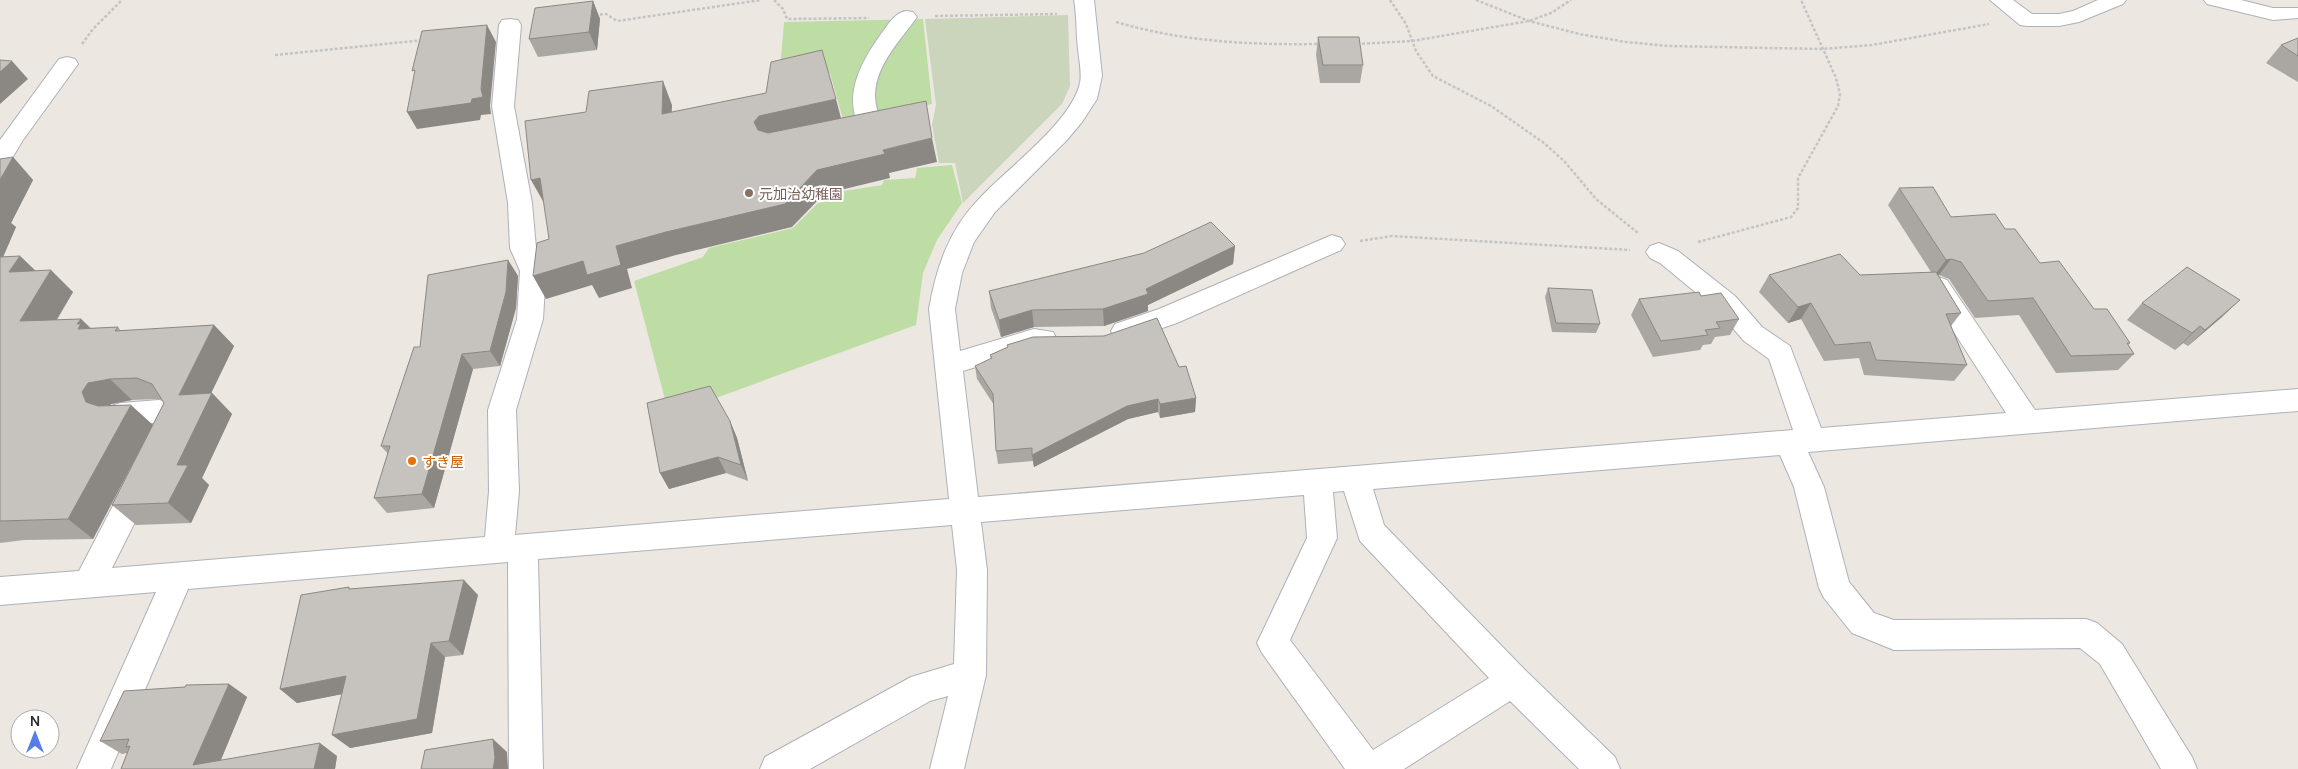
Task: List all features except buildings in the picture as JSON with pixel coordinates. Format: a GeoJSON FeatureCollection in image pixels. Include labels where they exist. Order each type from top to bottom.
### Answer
{"type":"FeatureCollection","features":[{"type":"Feature","properties":{"kind":"street"},"geometry":{"type":"LineString","coordinates":[[2000,0],[2027,20],[2059,20],[2078,16],[2116,0]]}},
{"type":"Feature","properties":{"kind":"street"},"geometry":{"type":"LineString","coordinates":[[2214,0],[2273,14],[2294,14]]}},
{"type":"Feature","properties":{"kind":"street"},"geometry":{"type":"LineString","coordinates":[[2264,0],[2294,14]]}},
{"type":"Feature","properties":{"kind":"street"},"geometry":{"type":"LineString","coordinates":[[947,769],[970,675],[972,570],[950,365],[942,309],[947,276],[957,248],[975,220],[1059,134],[1082,106],[1091,84],[1086,11]]}},
{"type":"Feature","properties":{"kind":"street"},"geometry":{"type":"LineString","coordinates":[[870,126],[864,94],[870,70],[882,46],[906,17]]}},
{"type":"Feature","properties":{"kind":"street"},"geometry":{"type":"LineString","coordinates":[[510,25],[503,106],[520,203],[520,226],[523,248],[533,271],[530,319],[502,410],[504,491],[511,549],[526,769]]}},
{"type":"Feature","properties":{"kind":"street"},"geometry":{"type":"LineString","coordinates":[[0,159],[14,136],[67,64]]}},
{"type":"Feature","properties":{"kind":"street"},"geometry":{"type":"LineString","coordinates":[[1105,338],[1168,316],[1332,244]]}},
{"type":"Feature","properties":{"kind":"street"},"geometry":{"type":"LineString","coordinates":[[1659,252],[1669,257],[1726,302],[1753,334],[1780,353],[1809,487],[1836,588],[1863,623],[1894,635],[2086,633],[2111,654],[2180,769]]}},
{"type":"Feature","properties":{"kind":"street"},"geometry":{"type":"LineString","coordinates":[[1938,287],[2028,423]]}},
{"type":"Feature","properties":{"kind":"street"},"geometry":{"type":"LineString","coordinates":[[950,365],[1034,340],[1070,338]]}},
{"type":"Feature","properties":{"kind":"street"},"geometry":{"type":"LineString","coordinates":[[0,591],[2298,400]]}},
{"type":"Feature","properties":{"kind":"street"},"geometry":{"type":"LineString","coordinates":[[90,584],[170,423],[160,411],[121,414]]}},
{"type":"Feature","properties":{"kind":"street"},"geometry":{"type":"LineString","coordinates":[[1355,478],[1371,532],[1513,681],[1603,769]]}},
{"type":"Feature","properties":{"kind":"street"},"geometry":{"type":"LineString","coordinates":[[1317,481],[1322,538],[1273,643],[1366,769]]}},
{"type":"Feature","properties":{"kind":"street"},"geometry":{"type":"LineString","coordinates":[[94,769],[178,576]]}},
{"type":"Feature","properties":{"kind":"street"},"geometry":{"type":"LineString","coordinates":[[777,769],[923,688],[970,675]]}},
{"type":"Feature","properties":{"kind":"street"},"geometry":{"type":"LineString","coordinates":[[1373,769],[1513,681]]}},
{"type":"Feature","properties":{"kind":"path"},"geometry":{"type":"LineString","coordinates":[[67,64],[93,29],[122,0]]}},
{"type":"Feature","properties":{"kind":"path"},"geometry":{"type":"LineString","coordinates":[[586,16],[606,14],[617,21],[761,0]]}},
{"type":"Feature","properties":{"kind":"path"},"geometry":{"type":"LineString","coordinates":[[774,0],[783,9],[787,19],[797,20],[1086,11],[1166,36],[1272,45],[1320,44]]}},
{"type":"Feature","properties":{"kind":"path"},"geometry":{"type":"LineString","coordinates":[[1390,0],[1406,24],[1422,62],[1433,76],[1491,106],[1544,143],[1565,162],[1596,199],[1659,252]]}},
{"type":"Feature","properties":{"kind":"path"},"geometry":{"type":"LineString","coordinates":[[1476,0],[1529,21],[1578,34],[1634,43],[1698,47],[1822,49],[1872,45],[1956,29],[2027,20]]}},
{"type":"Feature","properties":{"kind":"path"},"geometry":{"type":"LineString","coordinates":[[1349,44],[1412,42],[1529,21],[1551,13],[1571,0]]}},
{"type":"Feature","properties":{"kind":"path"},"geometry":{"type":"LineString","coordinates":[[1332,244],[1392,236],[1659,252],[1791,217],[1798,208],[1798,178],[1838,106],[1840,94],[1836,78],[1801,0]]}},
{"type":"Feature","properties":{"kind":"path"},"geometry":{"type":"LineString","coordinates":[[275,55],[431,39]]}},
{"type":"Feature","properties":{"kind":"green space"},"geometry":{"type":"Polygon","coordinates":[[[1068,15],[1070,86],[1062,104],[963,203],[955,163],[939,163],[932,125],[936,105],[925,19],[1068,15]]]}},
{"type":"Feature","properties":{"kind":"green space"},"geometry":{"type":"Polygon","coordinates":[[[923,19],[932,104],[844,123],[830,73],[779,82],[784,22],[923,19]]]}},
{"type":"Feature","properties":{"kind":"green space"},"geometry":{"type":"Polygon","coordinates":[[[952,165],[962,203],[937,240],[923,273],[916,325],[669,415],[634,281],[703,257],[709,248],[793,228],[818,203],[844,198],[844,191],[882,185],[884,180],[915,178],[917,168],[952,165]]]}},
{"type":"Feature","properties":{"kind":"place","name":"元加治幼稚園"},"geometry":{"type":"Point","coordinates":[749,193]}},
{"type":"Feature","properties":{"kind":"place","name":"すき屋"},"geometry":{"type":"Point","coordinates":[412,461]}}]}
